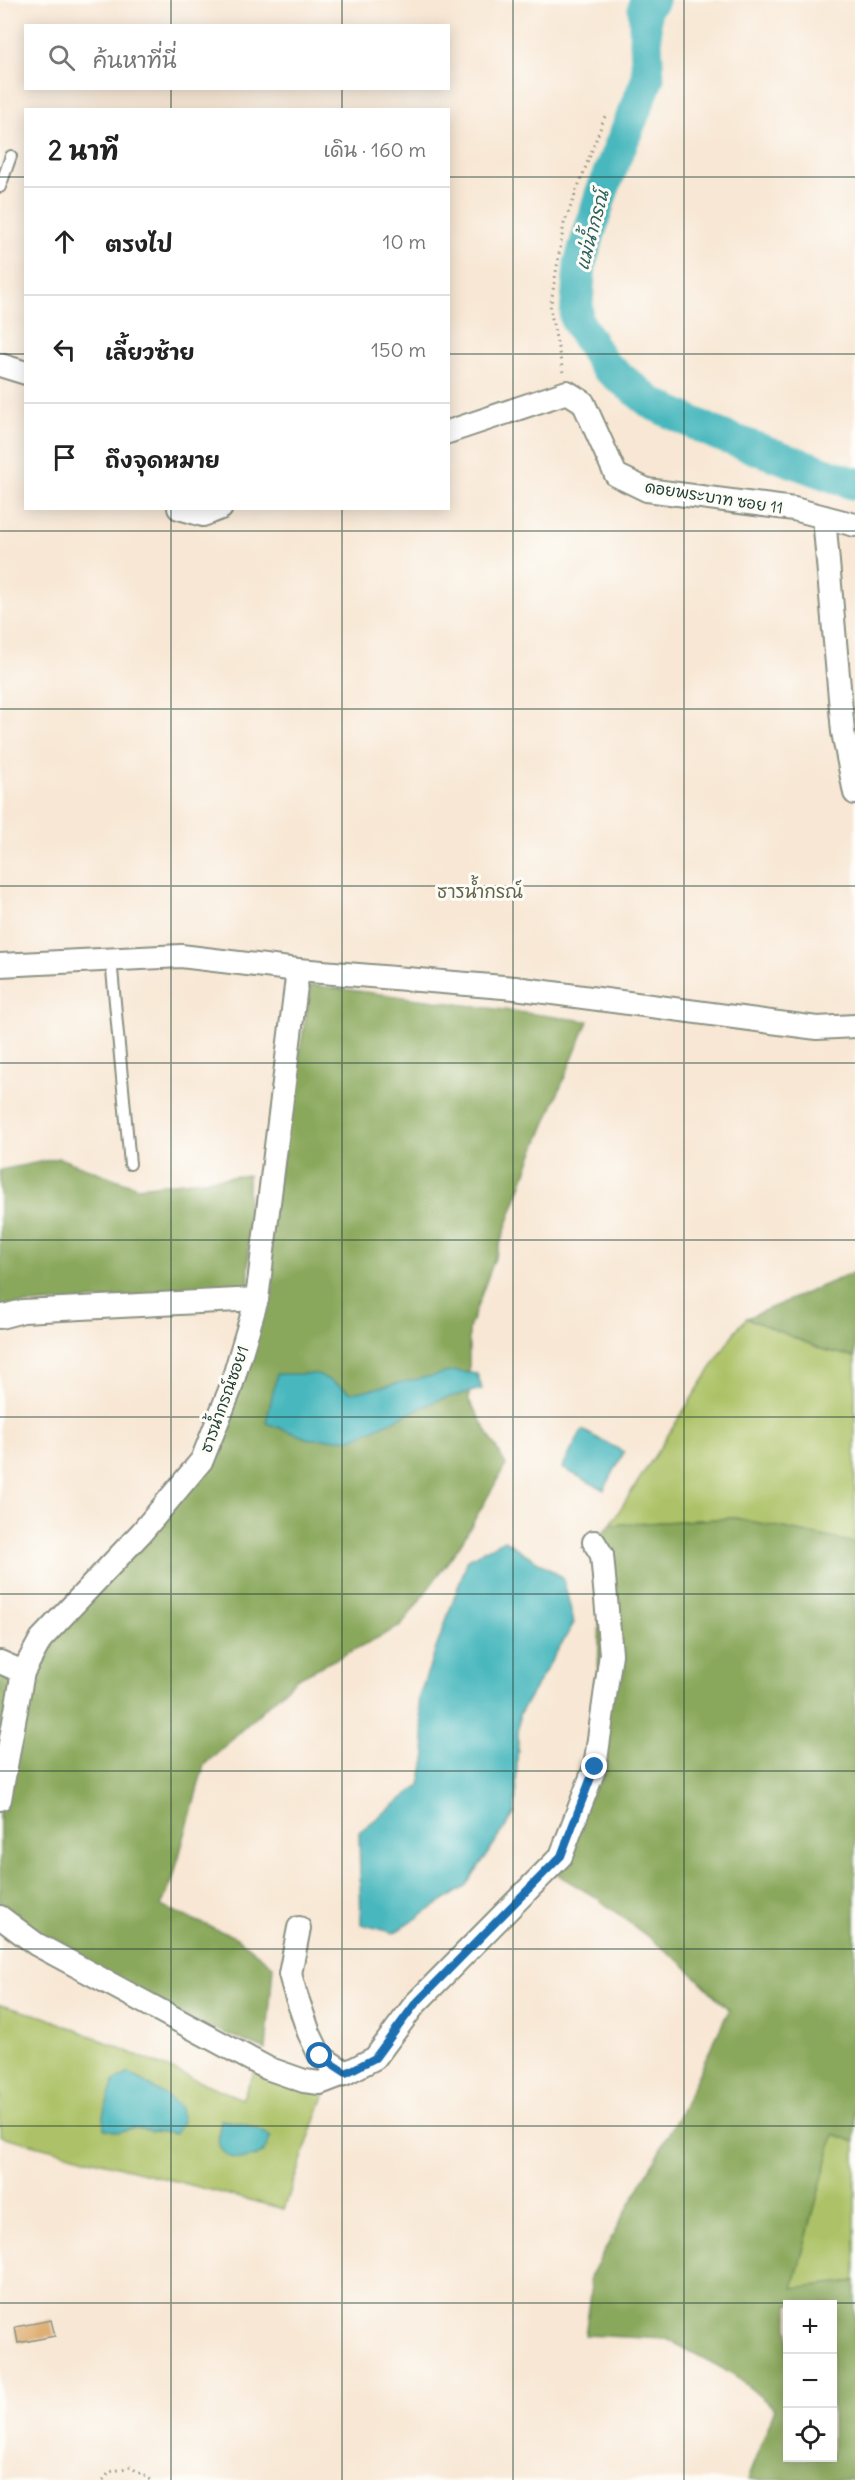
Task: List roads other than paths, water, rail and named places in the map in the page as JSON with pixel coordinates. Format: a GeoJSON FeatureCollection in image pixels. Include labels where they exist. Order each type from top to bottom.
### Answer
{"type":"FeatureCollection","features":[{"type":"Feature","properties":{"kind":"street"},"geometry":{"type":"LineString","coordinates":[[0,365],[24,372]]}},
{"type":"Feature","properties":{"kind":"street","name":"ดอยพระบาท ซอย 11"},"geometry":{"type":"LineString","coordinates":[[450,431],[567,392],[583,402],[616,475],[647,490],[794,509],[855,525]]}},
{"type":"Feature","properties":{"kind":"street"},"geometry":{"type":"LineString","coordinates":[[196,510],[212,512]]}},
{"type":"Feature","properties":{"kind":"street"},"geometry":{"type":"LineString","coordinates":[[824,517],[843,732],[855,793]]}},
{"type":"Feature","properties":{"kind":"street"},"geometry":{"type":"LineString","coordinates":[[0,965],[181,956],[298,970],[515,988],[817,1028],[855,1026]]}},
{"type":"Feature","properties":{"kind":"street","name":"ธารน้ำกรณ์ซอย1"},"geometry":{"type":"LineString","coordinates":[[0,1799],[23,1672],[41,1639],[141,1533],[202,1460],[230,1390],[257,1299],[298,970]]}},
{"type":"Feature","properties":{"kind":"street"},"geometry":{"type":"LineString","coordinates":[[0,1317],[22,1311],[257,1299]]}},
{"type":"Feature","properties":{"kind":"street"},"geometry":{"type":"LineString","coordinates":[[0,1917],[36,1944],[267,2068],[304,2081],[320,2083],[375,2058],[415,2004],[561,1856],[595,1767],[611,1654],[602,1555],[594,1542]]}},
{"type":"Feature","properties":{"kind":"street"},"geometry":{"type":"LineString","coordinates":[[0,1662],[23,1672]]}},
{"type":"Feature","properties":{"kind":"street"},"geometry":{"type":"LineString","coordinates":[[298,1928],[290,1974],[295,1992],[309,2033],[320,2056],[346,2073]]}},
{"type":"Feature","properties":{"kind":"lane"},"geometry":{"type":"LineString","coordinates":[[0,187],[11,156]]}},
{"type":"Feature","properties":{"kind":"lane"},"geometry":{"type":"LineString","coordinates":[[111,958],[130,1164]]}},
{"type":"Feature","properties":{"kind":"water"},"geometry":{"type":"Polygon","coordinates":[[[455,1371],[477,1374],[482,1389],[438,1400],[352,1439],[310,1439],[266,1423],[277,1374],[318,1374],[352,1393],[455,1371]]]}},
{"type":"Feature","properties":{"kind":"water"},"geometry":{"type":"Polygon","coordinates":[[[582,1430],[624,1452],[604,1490],[562,1468],[582,1430]]]}},
{"type":"Feature","properties":{"kind":"water"},"geometry":{"type":"Polygon","coordinates":[[[504,1540],[563,1578],[574,1623],[519,1715],[515,1813],[465,1887],[394,1933],[361,1924],[359,1832],[420,1785],[426,1755],[418,1699],[468,1559],[504,1540]]]}},
{"type":"Feature","properties":{"kind":"water"},"geometry":{"type":"Polygon","coordinates":[[[129,2073],[158,2090],[180,2107],[182,2123],[175,2134],[132,2128],[119,2132],[104,2129],[103,2115],[114,2081],[129,2073]]]}},
{"type":"Feature","properties":{"kind":"water"},"geometry":{"type":"Polygon","coordinates":[[[221,2120],[253,2127],[271,2137],[265,2150],[247,2159],[227,2155],[222,2151],[218,2142],[221,2120]]]}},
{"type":"Feature","properties":{"kind":"waterway","name":"แม่น้ำกรณ์"},"geometry":{"type":"LineString","coordinates":[[653,0],[644,6],[648,78],[602,191],[580,263],[576,319],[604,365],[653,404],[719,435],[855,484]]}},
{"type":"Feature","properties":{"kind":"district","name":"ธารน้ำกรณ์"},"geometry":{"type":"Point","coordinates":[480,891]}}]}
